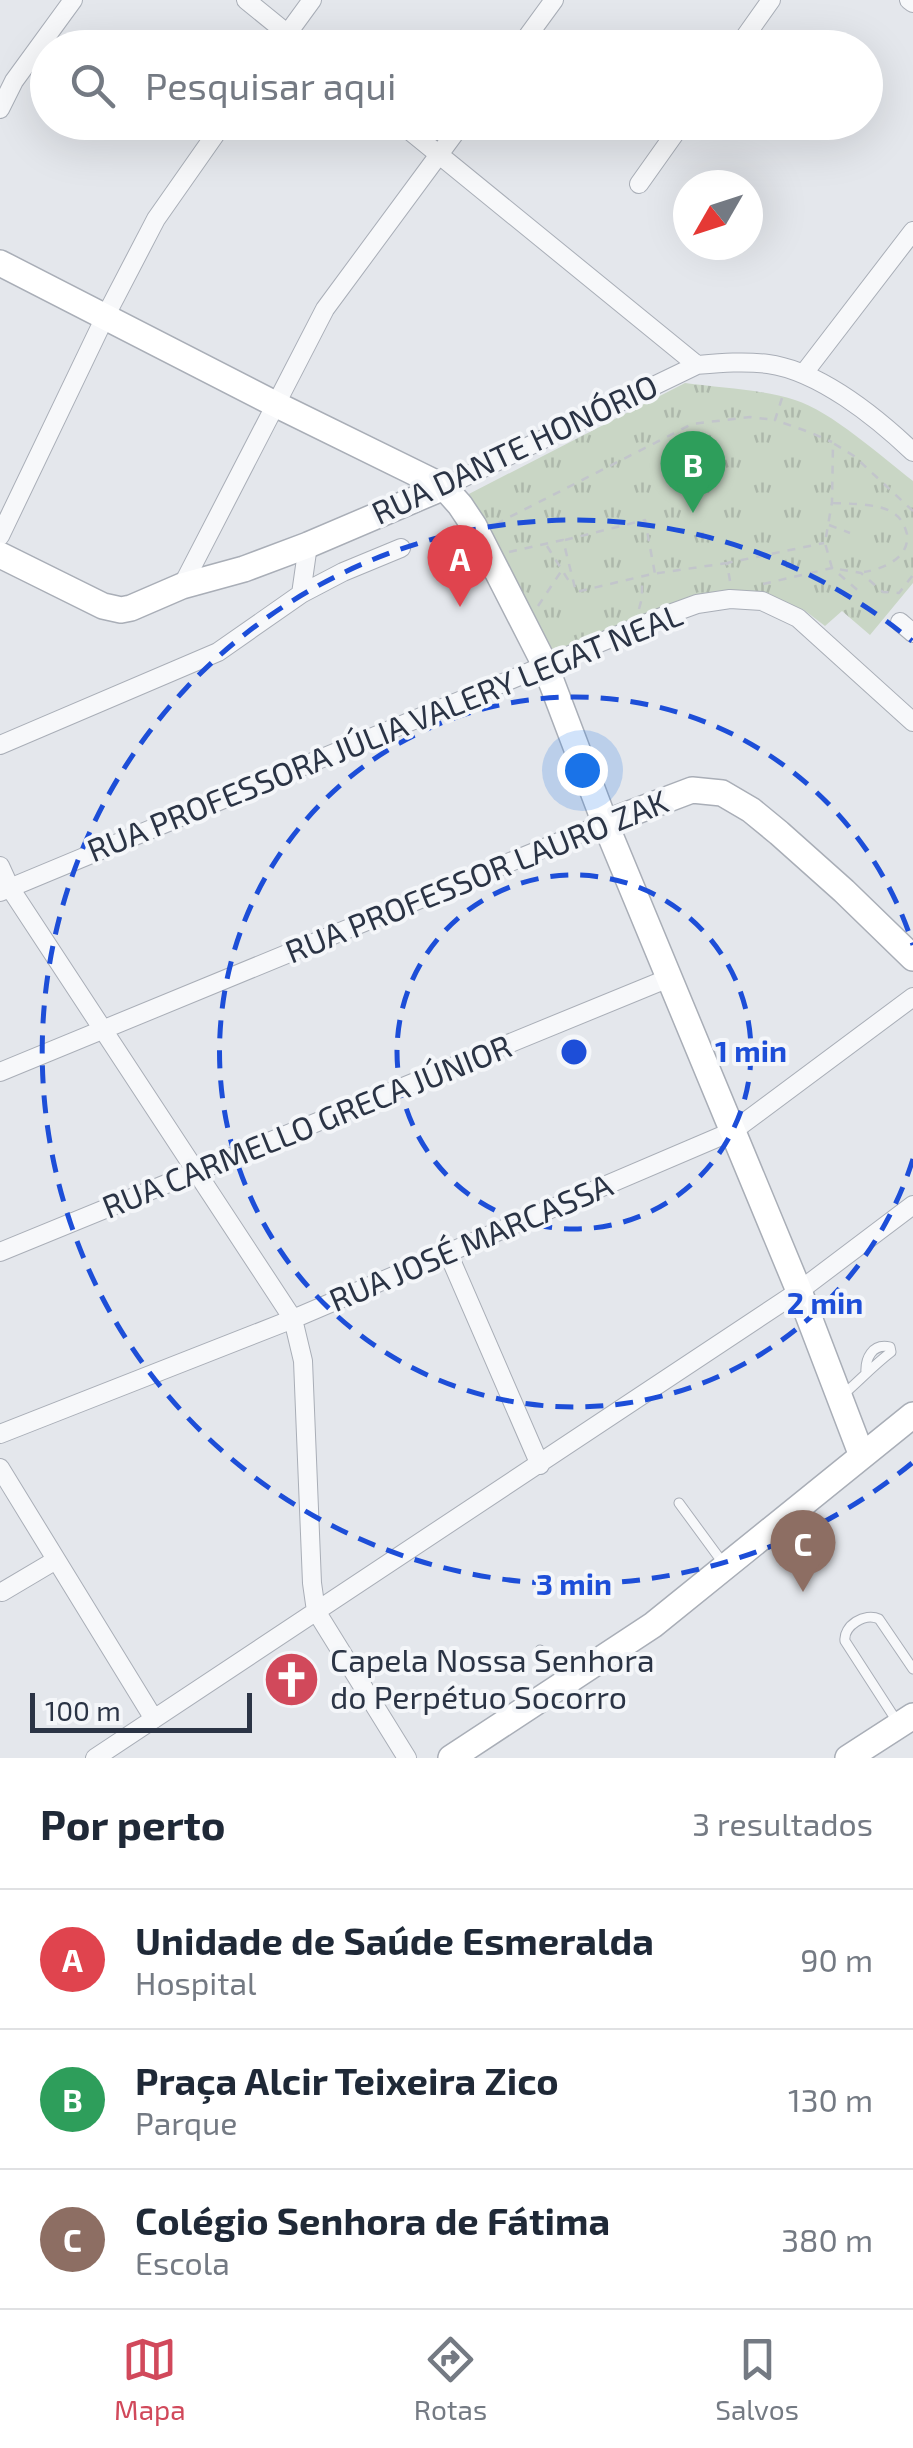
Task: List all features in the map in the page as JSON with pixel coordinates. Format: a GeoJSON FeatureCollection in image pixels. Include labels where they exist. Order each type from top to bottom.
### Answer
{"type":"FeatureCollection","features":[{"type":"Feature","properties":{"kind":"street"},"geometry":{"type":"LineString","coordinates":[[51,30],[73,0]]}},
{"type":"Feature","properties":{"kind":"street"},"geometry":{"type":"LineString","coordinates":[[246,0],[273,30]]}},
{"type":"Feature","properties":{"kind":"street"},"geometry":{"type":"LineString","coordinates":[[290,30],[312,0]]}},
{"type":"Feature","properties":{"kind":"street"},"geometry":{"type":"LineString","coordinates":[[532,30],[554,0]]}},
{"type":"Feature","properties":{"kind":"street"},"geometry":{"type":"LineString","coordinates":[[750,30],[771,0]]}},
{"type":"Feature","properties":{"kind":"street"},"geometry":{"type":"LineString","coordinates":[[0,109],[30,59]]}},
{"type":"Feature","properties":{"kind":"street"},"geometry":{"type":"LineString","coordinates":[[0,536],[104,317],[156,218],[211,140]]}},
{"type":"Feature","properties":{"kind":"street"},"geometry":{"type":"LineString","coordinates":[[421,140],[698,365]]}},
{"type":"Feature","properties":{"kind":"street"},"geometry":{"type":"LineString","coordinates":[[182,586],[325,309],[450,140]]}},
{"type":"Feature","properties":{"kind":"street"},"geometry":{"type":"LineString","coordinates":[[639,184],[670,140]]}},
{"type":"Feature","properties":{"kind":"street"},"geometry":{"type":"LineString","coordinates":[[804,373],[913,231]]}},
{"type":"Feature","properties":{"kind":"street"},"geometry":{"type":"LineString","coordinates":[[0,264],[444,487],[460,505],[545,665],[862,1456]]}},
{"type":"Feature","properties":{"kind":"street","name":"RUA DANTE HONÓRIO"},"geometry":{"type":"LineString","coordinates":[[0,555],[103,606],[131,608],[182,586],[308,550],[698,365],[770,364],[804,373],[879,420],[913,452]]}},
{"type":"Feature","properties":{"kind":"street"},"geometry":{"type":"LineString","coordinates":[[0,745],[218,652],[303,584],[401,548]]}},
{"type":"Feature","properties":{"kind":"street"},"geometry":{"type":"LineString","coordinates":[[303,584],[308,550]]}},
{"type":"Feature","properties":{"kind":"street","name":"RUA PROFESSORA JÚLIA VALERY LEGAT NEAL"},"geometry":{"type":"LineString","coordinates":[[5,890],[698,604],[730,599],[762,601],[798,618],[913,722]]}},
{"type":"Feature","properties":{"kind":"street","name":"RUA PROFESSOR LAURO ZAK"},"geometry":{"type":"LineString","coordinates":[[0,1072],[605,822],[692,790],[722,793],[751,810],[913,958]]}},
{"type":"Feature","properties":{"kind":"street"},"geometry":{"type":"LineString","coordinates":[[0,866],[5,890],[103,1030],[293,1319],[304,1361],[316,1611],[407,1758]]}},
{"type":"Feature","properties":{"kind":"street","name":"RUA CARMELLO GRECA JÚNIOR"},"geometry":{"type":"LineString","coordinates":[[0,1252],[669,978]]}},
{"type":"Feature","properties":{"kind":"street","name":"RUA JOSÉ MARCASSA"},"geometry":{"type":"LineString","coordinates":[[0,1434],[293,1319],[732,1131],[913,997]]}},
{"type":"Feature","properties":{"kind":"street"},"geometry":{"type":"LineString","coordinates":[[95,1758],[799,1291],[913,1205]]}},
{"type":"Feature","properties":{"kind":"street"},"geometry":{"type":"LineString","coordinates":[[448,1253],[540,1465]]}},
{"type":"Feature","properties":{"kind":"street"},"geometry":{"type":"LineString","coordinates":[[450,1758],[653,1625],[913,1415]]}},
{"type":"Feature","properties":{"kind":"street"},"geometry":{"type":"LineString","coordinates":[[0,1468],[154,1718]]}},
{"type":"Feature","properties":{"kind":"street"},"geometry":{"type":"LineString","coordinates":[[2,1592],[56,1560]]}},
{"type":"Feature","properties":{"kind":"street"},"geometry":{"type":"LineString","coordinates":[[848,1758],[906,1721]]}},
{"type":"Feature","properties":{"kind":"lane"},"geometry":{"type":"LineString","coordinates":[[840,1398],[866,1373]]}},
{"type":"Feature","properties":{"kind":"lane"},"geometry":{"type":"LineString","coordinates":[[679,1502],[725,1566]]}},
{"type":"Feature","properties":{"kind":"lane"},"geometry":{"type":"LineString","coordinates":[[906,1721],[845,1642],[847,1629],[872,1616],[913,1669]]}},
{"type":"Feature","properties":{"kind":"lane"},"geometry":{"type":"LineString","coordinates":[[540,1650],[568,1681]]}},
{"type":"Feature","properties":{"kind":"path"},"geometry":{"type":"LineString","coordinates":[[774,420],[782,398]]}},
{"type":"Feature","properties":{"kind":"path"},"geometry":{"type":"LineString","coordinates":[[484,530],[692,424],[750,418],[774,420],[833,443],[854,456],[913,511]]}},
{"type":"Feature","properties":{"kind":"path"},"geometry":{"type":"LineString","coordinates":[[833,443],[832,502],[825,543],[832,568],[862,594]]}},
{"type":"Feature","properties":{"kind":"path"},"geometry":{"type":"LineString","coordinates":[[760,584],[832,568],[861,573],[883,568],[902,554],[908,540],[904,524],[894,513],[832,502]]}},
{"type":"Feature","properties":{"kind":"path"},"geometry":{"type":"LineString","coordinates":[[498,554],[644,520],[656,574]]}},
{"type":"Feature","properties":{"kind":"path"},"geometry":{"type":"LineString","coordinates":[[828,525],[850,533]]}},
{"type":"Feature","properties":{"kind":"path"},"geometry":{"type":"LineString","coordinates":[[563,540],[576,592]]}},
{"type":"Feature","properties":{"kind":"path"},"geometry":{"type":"LineString","coordinates":[[576,592],[825,543]]}},
{"type":"Feature","properties":{"kind":"path"},"geometry":{"type":"LineString","coordinates":[[545,544],[576,592]]}},
{"type":"Feature","properties":{"kind":"path"},"geometry":{"type":"LineString","coordinates":[[727,563],[730,586]]}},
{"type":"Feature","properties":{"kind":"path"},"geometry":{"type":"LineString","coordinates":[[530,618],[562,570]]}},
{"type":"Feature","properties":{"kind":"path"},"geometry":{"type":"LineString","coordinates":[[861,573],[884,592],[898,593],[913,575]]}},
{"type":"Feature","properties":{"kind":"path"},"geometry":{"type":"LineString","coordinates":[[639,610],[642,576]]}},
{"type":"Feature","properties":{"kind":"green space"},"geometry":{"type":"Polygon","coordinates":[[[685,383],[768,393],[809,406],[856,436],[913,481],[913,583],[870,635],[842,611],[825,626],[804,610],[767,595],[734,592],[550,656],[463,497],[685,383]]]}},
{"type":"Feature","properties":{"kind":"place","name":"Praça Alcir Teixeira Zico"},"geometry":{"type":"Point","coordinates":[693,513]}},
{"type":"Feature","properties":{"kind":"place","name":"Unidade de Saúde Esmeralda"},"geometry":{"type":"Point","coordinates":[460,607]}},
{"type":"Feature","properties":{"kind":"place","name":"Colégio Senhora de Fátima"},"geometry":{"type":"Point","coordinates":[803,1592]}},
{"type":"Feature","properties":{"kind":"place","name":"Capela Nossa Senhora do Perpétuo Socorro"},"geometry":{"type":"Point","coordinates":[291,1679]}}]}
